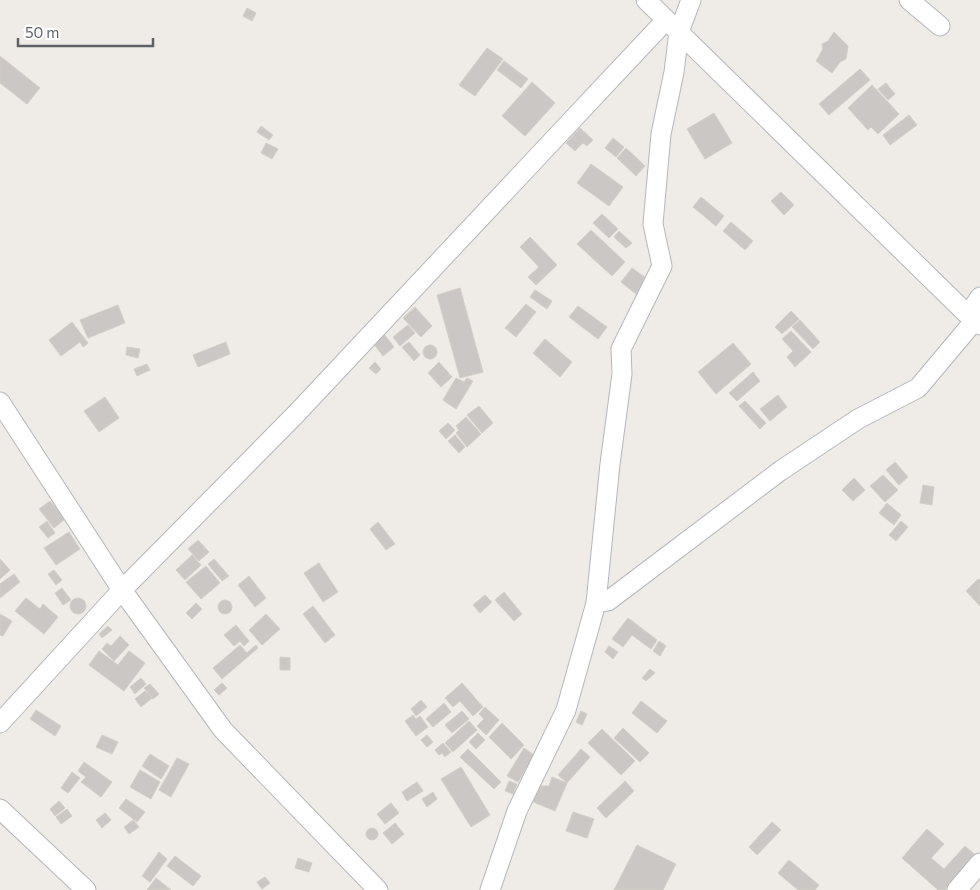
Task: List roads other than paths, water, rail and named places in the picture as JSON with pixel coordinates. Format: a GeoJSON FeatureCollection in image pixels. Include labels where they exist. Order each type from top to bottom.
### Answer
{"type":"FeatureCollection","features":[{"type":"Feature","properties":{"kind":"street"},"geometry":{"type":"LineString","coordinates":[[646,0],[974,320]]}},
{"type":"Feature","properties":{"kind":"street"},"geometry":{"type":"LineString","coordinates":[[0,723],[122,590],[673,26],[691,0]]}},
{"type":"Feature","properties":{"kind":"street"},"geometry":{"type":"LineString","coordinates":[[909,0],[940,26]]}},
{"type":"Feature","properties":{"kind":"street"},"geometry":{"type":"LineString","coordinates":[[490,890],[517,811],[566,710],[596,604],[622,374],[621,349],[662,266],[653,224],[661,134],[674,72],[673,26]]}},
{"type":"Feature","properties":{"kind":"street"},"geometry":{"type":"LineString","coordinates":[[596,604],[608,601],[780,472],[850,425],[918,388],[974,320],[980,297]]}},
{"type":"Feature","properties":{"kind":"street"},"geometry":{"type":"LineString","coordinates":[[0,402],[122,590],[223,730],[378,890]]}},
{"type":"Feature","properties":{"kind":"street"},"geometry":{"type":"LineString","coordinates":[[0,809],[86,890]]}},
{"type":"Feature","properties":{"kind":"street"},"geometry":{"type":"LineString","coordinates":[[957,890],[980,862]]}}]}
